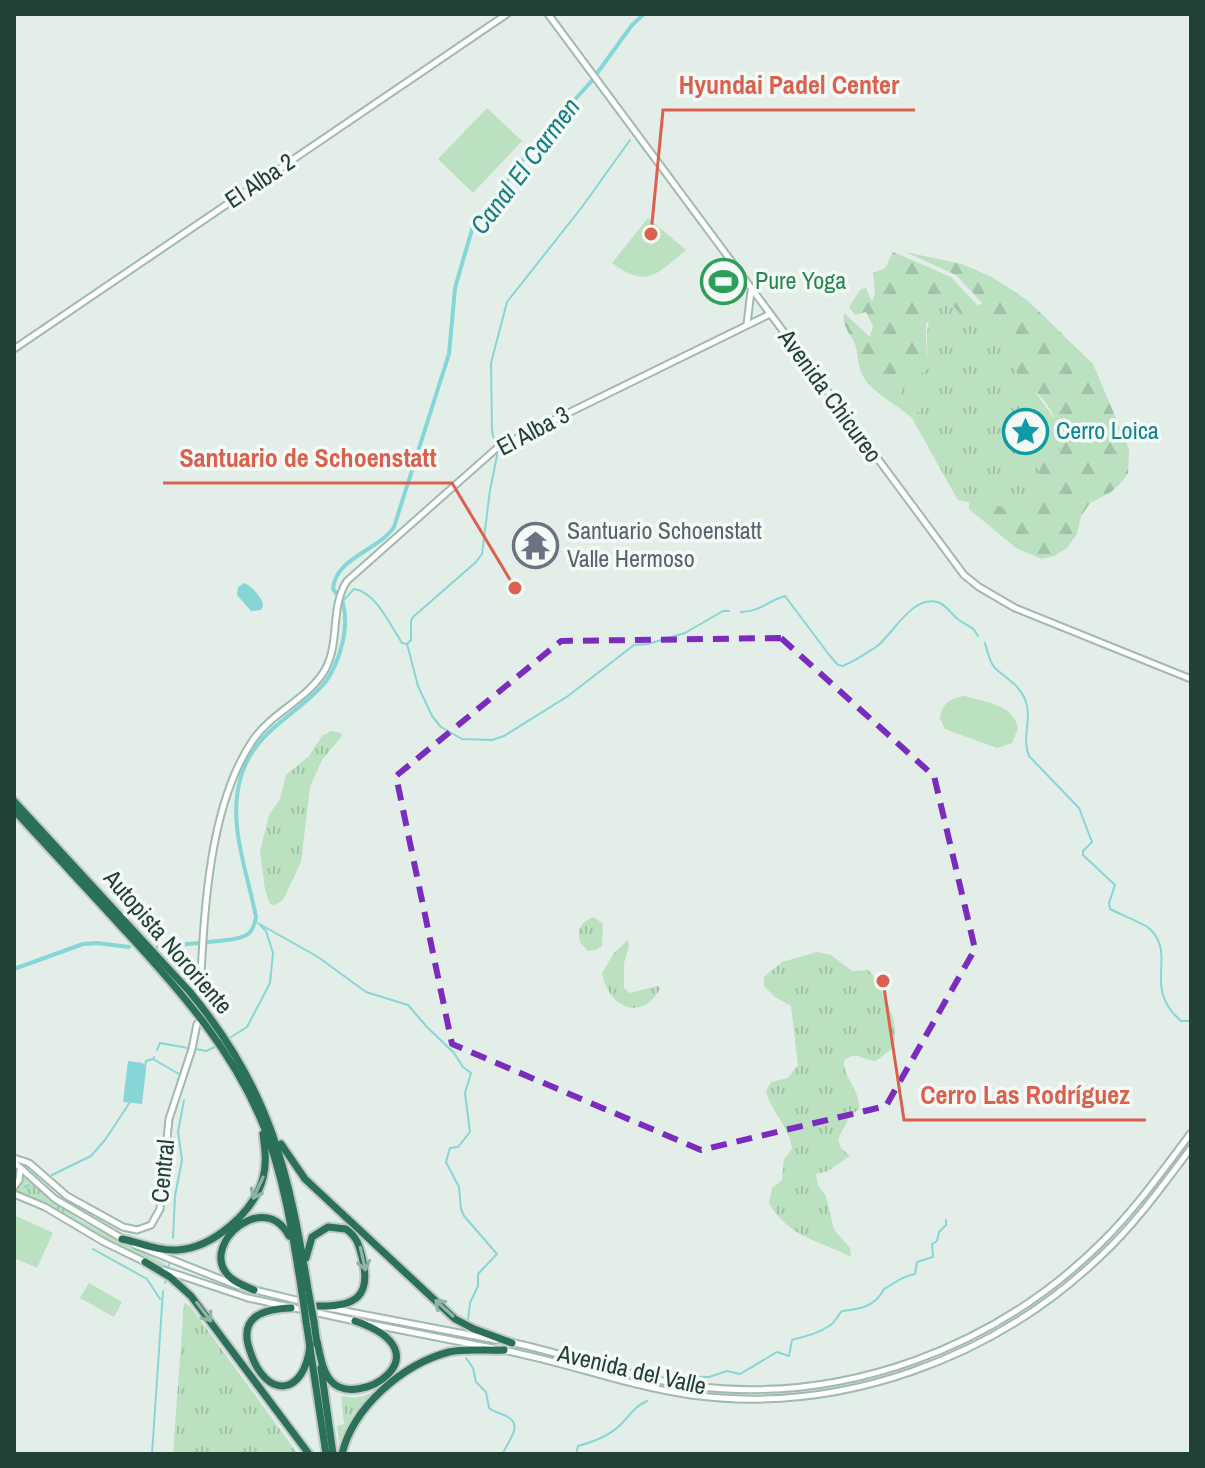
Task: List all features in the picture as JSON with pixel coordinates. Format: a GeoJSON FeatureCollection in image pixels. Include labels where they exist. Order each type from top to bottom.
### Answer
{"type":"FeatureCollection","features":[{"type":"Feature","properties":{"kind":"highway","name":"Autopista Nororiente"},"geometry":{"type":"LineString","coordinates":[[14,801],[200,1005],[240,1064],[271,1128],[291,1196],[305,1268],[305,1294]]}},
{"type":"Feature","properties":{"kind":"highway","name":"Autopista Nororiente"},"geometry":{"type":"LineString","coordinates":[[14,810],[197,1011],[232,1062],[258,1113],[280,1176],[305,1294],[326,1454]]}},
{"type":"Feature","properties":{"kind":"highway"},"geometry":{"type":"LineString","coordinates":[[122,1239],[153,1248],[180,1250],[206,1242],[228,1226],[252,1201],[263,1179],[266,1154],[258,1113]]}},
{"type":"Feature","properties":{"kind":"highway"},"geometry":{"type":"LineString","coordinates":[[271,1128],[288,1159],[305,1179],[455,1319],[512,1343]]}},
{"type":"Feature","properties":{"kind":"highway"},"geometry":{"type":"LineString","coordinates":[[254,1290],[235,1281],[223,1268],[220,1251],[232,1233],[253,1218],[268,1217],[284,1228],[295,1253]]}},
{"type":"Feature","properties":{"kind":"highway"},"geometry":{"type":"LineString","coordinates":[[305,1268],[309,1242],[322,1229],[340,1227],[356,1238],[366,1272],[362,1293],[346,1304],[318,1306]]}},
{"type":"Feature","properties":{"kind":"highway"},"geometry":{"type":"LineString","coordinates":[[145,1262],[176,1281],[196,1300],[309,1454]]}},
{"type":"Feature","properties":{"kind":"highway"},"geometry":{"type":"LineString","coordinates":[[291,1308],[265,1310],[250,1324],[247,1340],[255,1367],[268,1382],[290,1384],[305,1371],[313,1343]]}},
{"type":"Feature","properties":{"kind":"highway"},"geometry":{"type":"LineString","coordinates":[[313,1343],[326,1373],[338,1387],[357,1390],[379,1381],[390,1373],[395,1364],[394,1345],[380,1330],[355,1321]]}},
{"type":"Feature","properties":{"kind":"highway","name":"Autopista Nororiente"},"geometry":{"type":"LineString","coordinates":[[313,1343],[333,1454]]}},
{"type":"Feature","properties":{"kind":"highway"},"geometry":{"type":"LineString","coordinates":[[342,1454],[351,1427],[364,1407],[403,1375],[446,1353],[468,1349],[504,1350]]}},
{"type":"Feature","properties":{"kind":"main road","name":"El Alba 2"},"geometry":{"type":"LineString","coordinates":[[14,349],[507,14]]}},
{"type":"Feature","properties":{"kind":"main road","name":"Avenida Chicureo"},"geometry":{"type":"LineString","coordinates":[[548,14],[968,579],[1015,608],[1191,679]]}},
{"type":"Feature","properties":{"kind":"main road"},"geometry":{"type":"LineString","coordinates":[[746,325],[750,315],[751,290]]}},
{"type":"Feature","properties":{"kind":"main road","name":"El Alba 3"},"geometry":{"type":"LineString","coordinates":[[200,993],[203,942],[218,831],[234,778],[263,727],[305,694],[323,672],[334,647],[337,602],[341,589],[357,570],[495,449],[770,314]]}},
{"type":"Feature","properties":{"kind":"main road"},"geometry":{"type":"LineString","coordinates":[[750,315],[755,321]]}},
{"type":"Feature","properties":{"kind":"main road","name":"Central"},"geometry":{"type":"LineString","coordinates":[[14,1160],[29,1163],[67,1196],[118,1225],[134,1230],[151,1225],[160,1209],[171,1111],[194,1044],[197,1024]]}},
{"type":"Feature","properties":{"kind":"main road","name":"Avenida del Valle"},"geometry":{"type":"LineString","coordinates":[[14,1160],[55,1199],[122,1239],[179,1265],[254,1290],[318,1306],[572,1356],[656,1380],[721,1389],[772,1390],[813,1387],[890,1370],[987,1328],[1063,1278],[1103,1242],[1131,1212],[1191,1133]]}},
{"type":"Feature","properties":{"kind":"main road","name":"Avenida del Valle"},"geometry":{"type":"LineString","coordinates":[[14,1194],[45,1207],[145,1262],[230,1293],[574,1365],[643,1386],[718,1398],[760,1399],[809,1396],[886,1380],[932,1365],[1009,1326],[1056,1294],[1122,1235],[1191,1148]]}},
{"type":"Feature","properties":{"kind":"main road"},"geometry":{"type":"LineString","coordinates":[[14,1187],[19,1180],[20,1169],[29,1163]]}},
{"type":"Feature","properties":{"kind":"highlighted area"},"geometry":{"type":"Polygon","coordinates":[[[781,638],[934,776],[975,949],[886,1106],[701,1150],[452,1044],[396,776],[561,641],[781,638]]]}},
{"type":"Feature","properties":{"kind":"green space"},"geometry":{"type":"Polygon","coordinates":[[[487,108],[522,141],[473,193],[438,159],[487,108]]]}},
{"type":"Feature","properties":{"kind":"green space"},"geometry":{"type":"Polygon","coordinates":[[[648,218],[686,250],[659,272],[643,277],[612,263],[648,218]]]}},
{"type":"Feature","properties":{"kind":"green space"},"geometry":{"type":"Polygon","coordinates":[[[893,252],[951,277],[977,305],[961,315],[953,306],[936,302],[937,314],[926,324],[930,367],[917,377],[908,368],[895,374],[904,404],[922,396],[927,402],[912,418],[865,379],[844,319],[844,313],[870,337],[873,326],[866,312],[855,315],[849,307],[861,289],[866,288],[872,302],[875,292],[873,273],[885,268],[893,252]]]}},
{"type":"Feature","properties":{"kind":"green space"},"geometry":{"type":"Polygon","coordinates":[[[905,252],[962,264],[992,277],[1027,300],[1093,364],[1129,449],[1128,473],[1111,492],[1090,503],[1081,516],[1077,534],[1067,548],[1054,556],[1042,559],[1016,548],[969,509],[969,502],[958,500],[951,488],[1012,511],[1025,509],[1038,477],[1041,460],[1060,452],[1058,429],[1044,401],[1028,386],[1017,381],[1017,360],[978,314],[982,303],[956,275],[905,252]]]}},
{"type":"Feature","properties":{"kind":"green space"},"geometry":{"type":"Polygon","coordinates":[[[936,302],[953,306],[961,314],[982,303],[1000,338],[1060,427],[1060,452],[1041,460],[1038,477],[1025,509],[1012,512],[951,488],[912,418],[927,402],[904,404],[895,374],[908,367],[930,367],[927,334],[936,302]]]}},
{"type":"Feature","properties":{"kind":"green space"},"geometry":{"type":"Polygon","coordinates":[[[965,696],[998,706],[1011,714],[1018,728],[1012,743],[997,748],[945,729],[940,719],[945,705],[965,696]]]}},
{"type":"Feature","properties":{"kind":"green space"},"geometry":{"type":"Polygon","coordinates":[[[331,731],[342,736],[322,760],[310,787],[301,862],[283,900],[275,905],[270,904],[260,851],[269,815],[280,799],[286,775],[309,756],[322,736],[331,731]]]}},
{"type":"Feature","properties":{"kind":"green space"},"geometry":{"type":"Polygon","coordinates":[[[594,917],[603,924],[602,946],[588,951],[580,942],[579,933],[583,923],[594,917]]]}},
{"type":"Feature","properties":{"kind":"green space"},"geometry":{"type":"Polygon","coordinates":[[[628,940],[624,988],[630,993],[658,986],[660,989],[644,1006],[635,1008],[618,1002],[611,995],[602,973],[614,953],[628,940]]]}},
{"type":"Feature","properties":{"kind":"green space"},"geometry":{"type":"Polygon","coordinates":[[[817,952],[831,955],[852,971],[868,970],[886,1000],[895,1029],[893,1048],[876,1061],[852,1056],[844,1061],[859,1102],[859,1109],[850,1116],[838,1139],[841,1148],[850,1156],[828,1171],[816,1174],[818,1185],[826,1196],[834,1230],[850,1248],[851,1257],[795,1231],[769,1203],[772,1188],[782,1180],[784,1159],[792,1149],[788,1134],[766,1091],[771,1082],[788,1078],[798,1065],[791,1006],[764,986],[764,977],[782,962],[817,952]]]}},
{"type":"Feature","properties":{"kind":"green space"},"geometry":{"type":"Polygon","coordinates":[[[24,1175],[79,1220],[166,1264],[164,1269],[15,1191],[24,1175]]]}},
{"type":"Feature","properties":{"kind":"green space"},"geometry":{"type":"Polygon","coordinates":[[[14,1215],[53,1233],[37,1268],[14,1258],[14,1215]]]}},
{"type":"Feature","properties":{"kind":"green space"},"geometry":{"type":"Polygon","coordinates":[[[89,1283],[122,1302],[114,1317],[80,1298],[89,1283]]]}},
{"type":"Feature","properties":{"kind":"green space"},"geometry":{"type":"Polygon","coordinates":[[[184,1303],[190,1306],[298,1454],[173,1454],[184,1303]]]}},
{"type":"Feature","properties":{"kind":"green space"},"geometry":{"type":"Polygon","coordinates":[[[373,1393],[353,1414],[339,1442],[337,1426],[344,1424],[341,1396],[355,1398],[373,1393]]]}},
{"type":"Feature","properties":{"kind":"water"},"geometry":{"type":"Polygon","coordinates":[[[244,583],[259,596],[263,603],[261,610],[251,611],[237,595],[238,587],[244,583]]]}},
{"type":"Feature","properties":{"kind":"water"},"geometry":{"type":"Polygon","coordinates":[[[128,1061],[143,1063],[146,1069],[142,1104],[123,1102],[128,1061]]]}},
{"type":"Feature","properties":{"kind":"waterway","name":"Canal El Carmen"},"geometry":{"type":"LineString","coordinates":[[158,947],[242,937],[252,928],[256,917],[237,827],[236,809],[242,773],[256,746],[319,689],[332,672],[341,649],[345,625],[342,602],[333,589],[336,578],[341,569],[394,527],[449,354],[455,288],[473,226],[544,133],[590,83],[632,25],[644,14]]}},
{"type":"Feature","properties":{"kind":"waterway"},"geometry":{"type":"LineString","coordinates":[[407,644],[411,640],[413,617],[482,554],[497,456],[492,430],[491,363],[507,302],[630,140]]}},
{"type":"Feature","properties":{"kind":"waterway"},"geometry":{"type":"LineString","coordinates":[[343,601],[354,589],[369,596],[382,610],[402,643],[407,644],[418,686],[432,716],[441,727],[462,739],[492,740],[504,736],[568,696],[634,645],[685,633],[723,611],[729,611]]}},
{"type":"Feature","properties":{"kind":"waterway"},"geometry":{"type":"LineString","coordinates":[[741,612],[754,610],[785,596],[830,656],[843,666],[876,647],[912,609],[930,601],[943,605],[978,636]]}},
{"type":"Feature","properties":{"kind":"waterway"},"geometry":{"type":"LineString","coordinates":[[985,643],[994,667],[1015,685],[1025,699],[1029,756],[1079,808],[1092,842],[1083,855],[1115,885],[1110,909],[1146,926],[1158,940],[1163,996],[1181,1021],[1191,1021]]}},
{"type":"Feature","properties":{"kind":"waterway"},"geometry":{"type":"LineString","coordinates":[[256,922],[318,957],[366,992],[408,1005],[471,1073],[465,1093],[470,1132],[458,1147],[450,1148],[446,1162],[459,1187],[464,1216],[497,1254],[478,1274],[478,1286],[470,1303],[468,1320]]}},
{"type":"Feature","properties":{"kind":"waterway"},"geometry":{"type":"LineString","coordinates":[[231,1037],[247,1027],[270,983],[273,953],[266,931],[260,925]]}},
{"type":"Feature","properties":{"kind":"waterway","name":"Canal El Carmen"},"geometry":{"type":"LineString","coordinates":[[14,969],[83,944],[129,947]]}},
{"type":"Feature","properties":{"kind":"waterway"},"geometry":{"type":"LineString","coordinates":[[157,1050],[160,1043],[188,1048]]}},
{"type":"Feature","properties":{"kind":"waterway"},"geometry":{"type":"LineString","coordinates":[[196,1049],[206,1051],[215,1047]]}},
{"type":"Feature","properties":{"kind":"waterway"},"geometry":{"type":"LineString","coordinates":[[154,1057],[179,1074]]}},
{"type":"Feature","properties":{"kind":"waterway"},"geometry":{"type":"LineString","coordinates":[[145,1067],[146,1061],[153,1059]]}},
{"type":"Feature","properties":{"kind":"waterway"},"geometry":{"type":"LineString","coordinates":[[173,1238],[175,1196],[182,1160],[178,1132],[184,1100]]}},
{"type":"Feature","properties":{"kind":"waterway"},"geometry":{"type":"LineString","coordinates":[[52,1175],[91,1156],[130,1102]]}},
{"type":"Feature","properties":{"kind":"waterway"},"geometry":{"type":"LineString","coordinates":[[25,1187],[29,1185]]}},
{"type":"Feature","properties":{"kind":"waterway"},"geometry":{"type":"LineString","coordinates":[[678,1376],[709,1377],[727,1371],[740,1374],[777,1352],[789,1356],[792,1340],[825,1329],[842,1311],[866,1306],[876,1300],[884,1289],[915,1274],[917,1262],[933,1257],[932,1244],[937,1241],[946,1220]]}},
{"type":"Feature","properties":{"kind":"waterway"},"geometry":{"type":"LineString","coordinates":[[93,1249],[147,1279],[160,1299]]}},
{"type":"Feature","properties":{"kind":"waterway"},"geometry":{"type":"LineString","coordinates":[[168,1268],[169,1264]]}},
{"type":"Feature","properties":{"kind":"waterway"},"geometry":{"type":"LineString","coordinates":[[165,1283],[166,1279]]}},
{"type":"Feature","properties":{"kind":"waterway"},"geometry":{"type":"LineString","coordinates":[[152,1454],[163,1291]]}},
{"type":"Feature","properties":{"kind":"waterway"},"geometry":{"type":"LineString","coordinates":[[466,1358],[473,1368],[476,1382],[486,1392],[489,1408],[513,1421],[513,1435],[503,1454]]}},
{"type":"Feature","properties":{"kind":"waterway"},"geometry":{"type":"LineString","coordinates":[[576,1454],[578,1446],[613,1431],[647,1401]]}},
{"type":"Feature","properties":{"kind":"place","name":"Hyundai Padel Center"},"geometry":{"type":"Point","coordinates":[651,234]}},
{"type":"Feature","properties":{"kind":"place","name":"Pure Yoga"},"geometry":{"type":"Point","coordinates":[724,281]}},
{"type":"Feature","properties":{"kind":"place","name":"Cerro Loica"},"geometry":{"type":"Point","coordinates":[1025,431]}},
{"type":"Feature","properties":{"kind":"place","name":"Santuario Schoenstatt Valle Hermoso"},"geometry":{"type":"Point","coordinates":[536,545]}},
{"type":"Feature","properties":{"kind":"place","name":"Santuario de Schoenstatt"},"geometry":{"type":"Point","coordinates":[515,588]}},
{"type":"Feature","properties":{"kind":"place","name":"Cerro Las Rodríguez"},"geometry":{"type":"Point","coordinates":[883,981]}}]}
